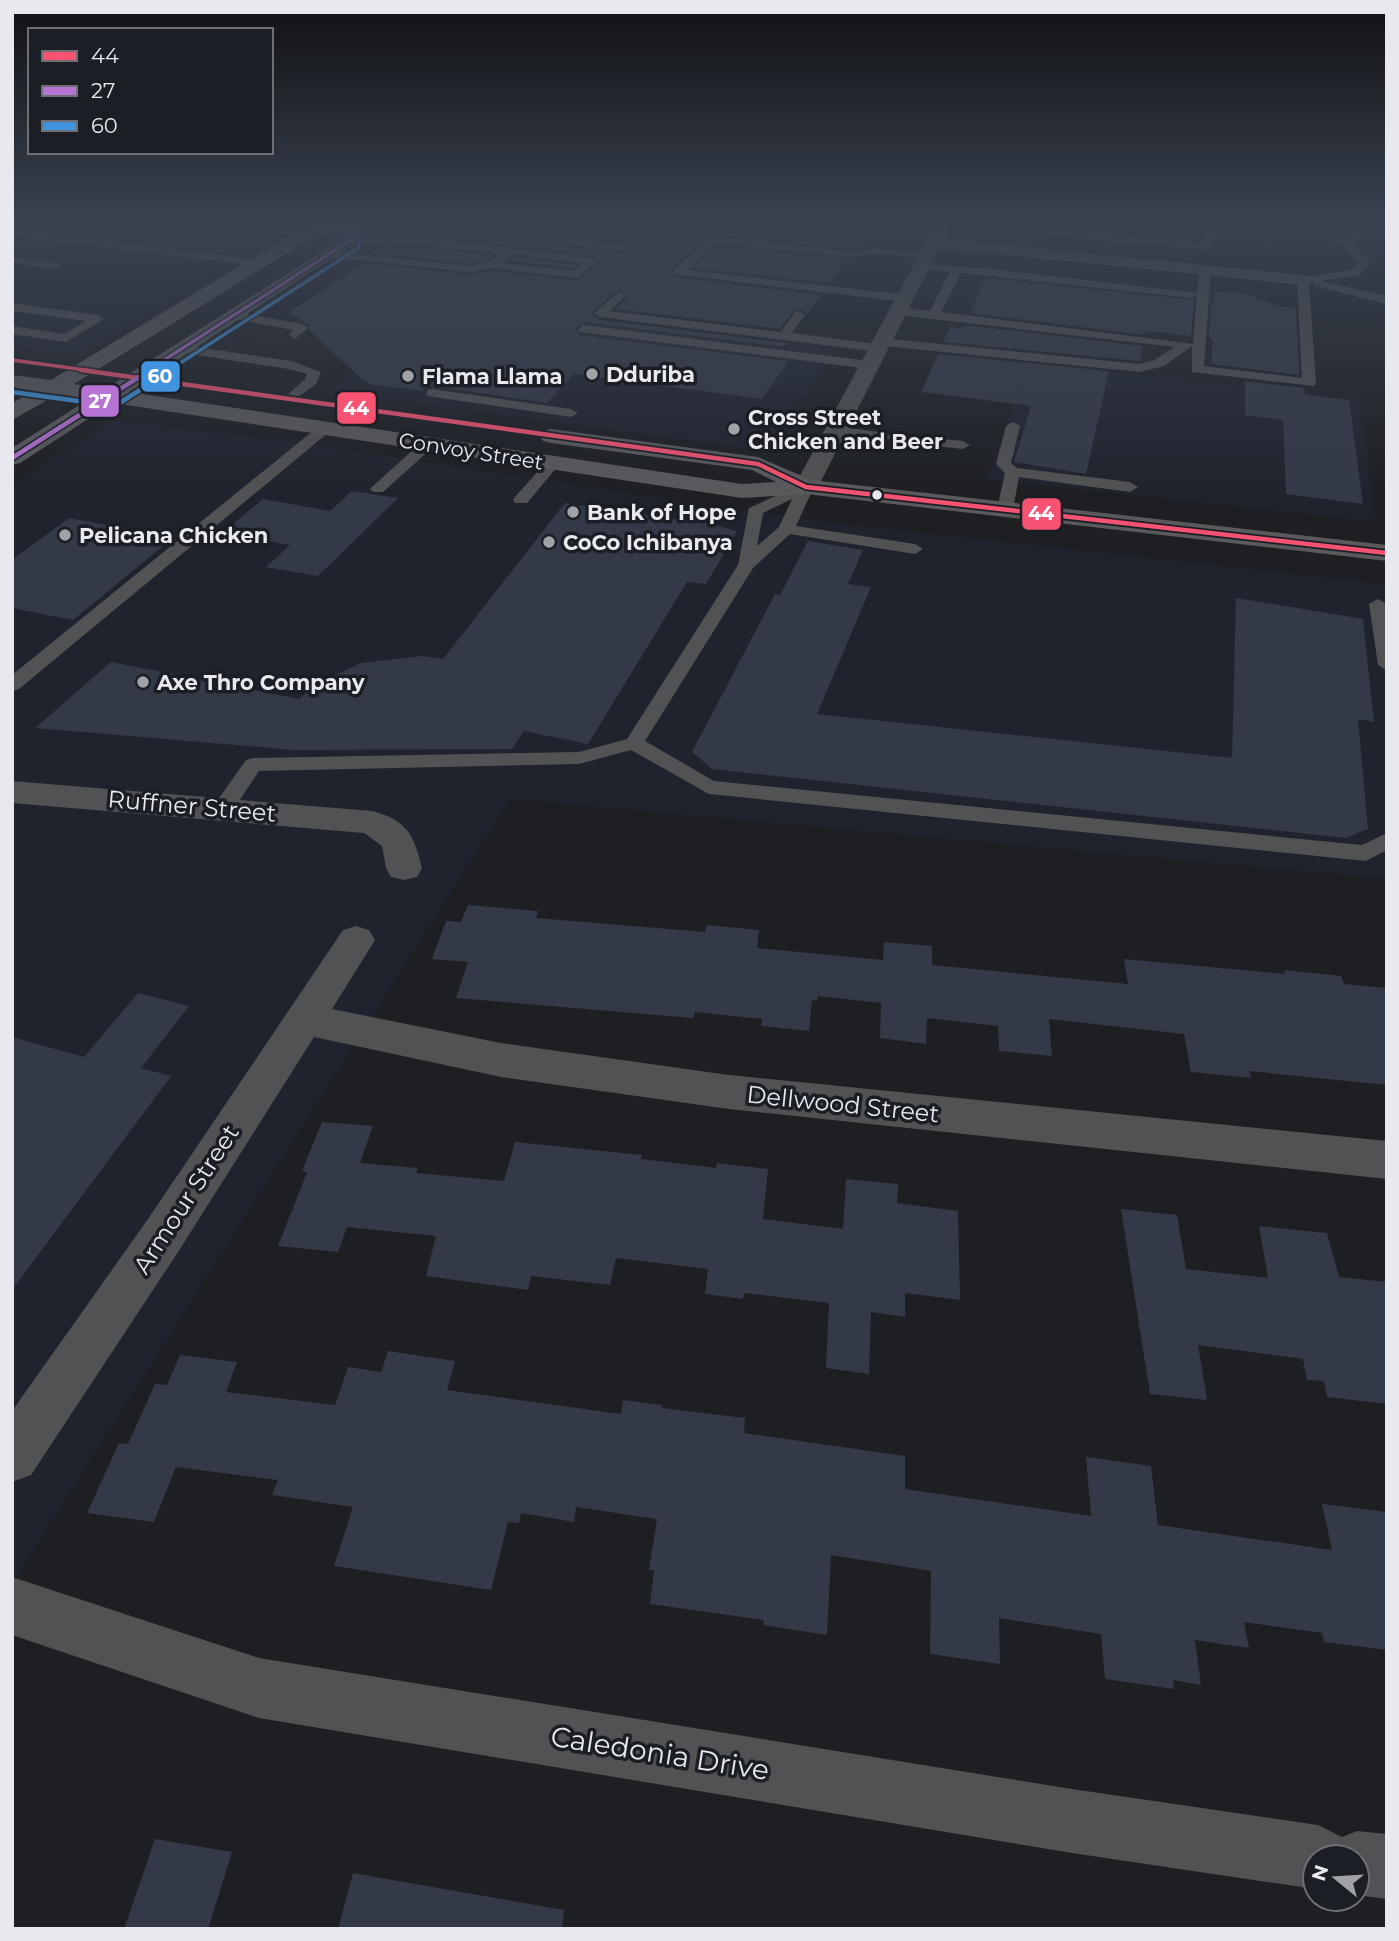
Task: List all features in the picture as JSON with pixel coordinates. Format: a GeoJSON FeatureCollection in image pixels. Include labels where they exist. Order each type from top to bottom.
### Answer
{"type":"FeatureCollection","features":[{"type":"Feature","properties":{"kind":"main road"},"geometry":{"type":"LineString","coordinates":[[12,414],[176,314]]}},
{"type":"Feature","properties":{"kind":"main road"},"geometry":{"type":"LineString","coordinates":[[12,457],[110,397],[237,314]]}},
{"type":"Feature","properties":{"kind":"main road","name":"Convoy Street"},"geometry":{"type":"LineString","coordinates":[[12,360],[758,464],[806,487]]}},
{"type":"Feature","properties":{"kind":"main road","name":"Convoy Street"},"geometry":{"type":"LineString","coordinates":[[12,381],[742,491],[806,487],[1387,553]]}},
{"type":"Feature","properties":{"kind":"street"},"geometry":{"type":"LineString","coordinates":[[806,487],[896,314]]}},
{"type":"Feature","properties":{"kind":"street","name":"Ruffner Street"},"geometry":{"type":"LineString","coordinates":[[12,792],[372,822],[398,840],[404,868]]}},
{"type":"Feature","properties":{"kind":"street","name":"Armour Street"},"geometry":{"type":"LineString","coordinates":[[12,1456],[164,1234],[356,940]]}},
{"type":"Feature","properties":{"kind":"street","name":"Dellwood Street"},"geometry":{"type":"LineString","coordinates":[[303,1019],[501,1060],[729,1093],[1387,1160]]}},
{"type":"Feature","properties":{"kind":"street","name":"Caledonia Drive"},"geometry":{"type":"LineString","coordinates":[[12,1606],[259,1688],[1072,1821],[1301,1855]]}},
{"type":"Feature","properties":{"kind":"lane"},"geometry":{"type":"LineString","coordinates":[[12,330],[66,338],[98,319],[59,314]]}},
{"type":"Feature","properties":{"kind":"lane"},"geometry":{"type":"LineString","coordinates":[[605,314],[784,336],[877,351]]}},
{"type":"Feature","properties":{"kind":"lane"},"geometry":{"type":"LineString","coordinates":[[930,314],[1187,345]]}},
{"type":"Feature","properties":{"kind":"lane"},"geometry":{"type":"LineString","coordinates":[[1187,345],[1190,314]]}},
{"type":"Feature","properties":{"kind":"lane"},"geometry":{"type":"LineString","coordinates":[[1199,314],[1197,369],[1309,383],[1306,314]]}},
{"type":"Feature","properties":{"kind":"lane"},"geometry":{"type":"LineString","coordinates":[[784,336],[799,315]]}},
{"type":"Feature","properties":{"kind":"lane"},"geometry":{"type":"LineString","coordinates":[[233,316],[281,322],[302,328],[295,335]]}},
{"type":"Feature","properties":{"kind":"lane"},"geometry":{"type":"LineString","coordinates":[[269,331],[281,322]]}},
{"type":"Feature","properties":{"kind":"lane"},"geometry":{"type":"LineString","coordinates":[[584,329],[1140,369],[1159,363],[1187,345]]}},
{"type":"Feature","properties":{"kind":"lane"},"geometry":{"type":"LineString","coordinates":[[233,356],[250,345]]}},
{"type":"Feature","properties":{"kind":"lane"},"geometry":{"type":"LineString","coordinates":[[182,349],[308,368],[314,372],[311,381],[291,398]]}},
{"type":"Feature","properties":{"kind":"lane"},"geometry":{"type":"LineString","coordinates":[[260,360],[276,349]]}},
{"type":"Feature","properties":{"kind":"lane"},"geometry":{"type":"LineString","coordinates":[[432,393],[571,413],[551,436]]}},
{"type":"Feature","properties":{"kind":"lane"},"geometry":{"type":"LineString","coordinates":[[1013,426],[1003,464],[1013,472],[1130,486]]}},
{"type":"Feature","properties":{"kind":"lane"},"geometry":{"type":"LineString","coordinates":[[12,685],[324,429]]}},
{"type":"Feature","properties":{"kind":"lane"},"geometry":{"type":"LineString","coordinates":[[836,430],[886,437]]}},
{"type":"Feature","properties":{"kind":"lane"},"geometry":{"type":"LineString","coordinates":[[902,439],[963,445]]}},
{"type":"Feature","properties":{"kind":"lane"},"geometry":{"type":"LineString","coordinates":[[378,489],[428,444]]}},
{"type":"Feature","properties":{"kind":"lane"},"geometry":{"type":"LineString","coordinates":[[521,500],[554,463]]}},
{"type":"Feature","properties":{"kind":"lane"},"geometry":{"type":"LineString","coordinates":[[1005,509],[1013,472]]}},
{"type":"Feature","properties":{"kind":"lane"},"geometry":{"type":"LineString","coordinates":[[223,808],[253,765],[579,758],[634,743],[746,565],[786,529],[806,487]]}},
{"type":"Feature","properties":{"kind":"lane"},"geometry":{"type":"LineString","coordinates":[[746,565],[755,511],[806,487]]}},
{"type":"Feature","properties":{"kind":"lane"},"geometry":{"type":"LineString","coordinates":[[786,529],[915,549]]}},
{"type":"Feature","properties":{"kind":"lane"},"geometry":{"type":"LineString","coordinates":[[1378,604],[1387,665]]}},
{"type":"Feature","properties":{"kind":"lane"},"geometry":{"type":"LineString","coordinates":[[634,743],[709,787],[1366,853],[1387,840]]}},
{"type":"Feature","properties":{"kind":"shaded area"},"geometry":{"type":"Polygon","coordinates":[[[12,314],[144,314],[76,354],[12,346],[12,314]]]}},
{"type":"Feature","properties":{"kind":"shaded area"},"geometry":{"type":"Polygon","coordinates":[[[564,315],[836,348],[810,391],[793,405],[769,445],[751,449],[330,391],[409,328],[564,315]]]}},
{"type":"Feature","properties":{"kind":"shaded area"},"geometry":{"type":"Polygon","coordinates":[[[1026,362],[1359,400],[1376,522],[987,479],[1026,362]]]}},
{"type":"Feature","properties":{"kind":"shaded area"},"geometry":{"type":"Polygon","coordinates":[[[112,421],[262,438],[825,522],[1387,584],[1387,879],[510,799],[12,1584],[12,487],[112,421]]]}},
{"type":"Feature","properties":{"kind":"building"},"geometry":{"type":"Polygon","coordinates":[[[291,314],[592,314],[600,320],[786,343],[783,347],[584,322],[575,328],[580,335],[789,361],[762,399],[574,374],[547,403],[432,386],[424,391],[367,384],[369,382],[365,382],[309,330],[309,326],[291,314]]]}},
{"type":"Feature","properties":{"kind":"building"},"geometry":{"type":"Polygon","coordinates":[[[654,314],[791,314],[780,329],[654,314]]]}},
{"type":"Feature","properties":{"kind":"building"},"geometry":{"type":"Polygon","coordinates":[[[975,314],[1193,314],[1191,336],[1145,331],[1144,335],[975,314]]]}},
{"type":"Feature","properties":{"kind":"building"},"geometry":{"type":"Polygon","coordinates":[[[1210,314],[1296,314],[1299,375],[1211,364],[1213,339],[1209,338],[1210,314]]]}},
{"type":"Feature","properties":{"kind":"building"},"geometry":{"type":"Polygon","coordinates":[[[964,325],[1143,346],[1140,361],[943,342],[950,327],[963,328],[964,325]]]}},
{"type":"Feature","properties":{"kind":"building"},"geometry":{"type":"Polygon","coordinates":[[[938,354],[1109,371],[1086,474],[1014,462],[1031,406],[921,392],[938,354]]]}},
{"type":"Feature","properties":{"kind":"building"},"geometry":{"type":"Polygon","coordinates":[[[1245,381],[1304,388],[1305,395],[1349,400],[1363,504],[1286,494],[1283,420],[1245,415],[1245,381]]]}},
{"type":"Feature","properties":{"kind":"building"},"geometry":{"type":"Polygon","coordinates":[[[352,491],[398,498],[318,576],[266,567],[290,545],[222,533],[263,499],[330,511],[352,491]]]}},
{"type":"Feature","properties":{"kind":"building"},"geometry":{"type":"Polygon","coordinates":[[[565,503],[711,524],[737,531],[706,584],[687,582],[588,744],[524,731],[512,749],[295,750],[35,728],[111,662],[299,699],[318,683],[361,663],[422,656],[443,659],[565,503]]]}},
{"type":"Feature","properties":{"kind":"building"},"geometry":{"type":"Polygon","coordinates":[[[69,518],[174,537],[73,620],[12,608],[12,560],[69,518]]]}},
{"type":"Feature","properties":{"kind":"building"},"geometry":{"type":"Polygon","coordinates":[[[808,541],[863,550],[848,584],[871,587],[817,714],[1232,758],[1236,598],[1363,619],[1374,722],[1358,719],[1368,829],[1346,838],[712,769],[692,752],[775,594],[780,595],[808,541]]]}},
{"type":"Feature","properties":{"kind":"building"},"geometry":{"type":"Polygon","coordinates":[[[468,905],[538,911],[536,918],[705,932],[707,925],[759,930],[757,948],[883,960],[884,942],[932,946],[932,965],[1128,984],[1124,959],[1285,974],[1284,970],[1341,976],[1344,984],[1387,988],[1387,1085],[1249,1071],[1251,1078],[1191,1072],[1184,1034],[1049,1019],[1052,1056],[999,1051],[998,1026],[927,1018],[926,1044],[880,1038],[881,1003],[818,996],[817,1001],[812,1000],[809,1031],[761,1026],[762,1019],[695,1012],[693,1018],[456,998],[468,962],[432,959],[446,921],[461,922],[468,905]]]}},
{"type":"Feature","properties":{"kind":"building"},"geometry":{"type":"Polygon","coordinates":[[[138,993],[189,1006],[141,1068],[171,1076],[12,1290],[12,1037],[84,1057],[138,993]]]}},
{"type":"Feature","properties":{"kind":"building"},"geometry":{"type":"Polygon","coordinates":[[[322,1122],[373,1126],[360,1163],[418,1168],[416,1173],[504,1181],[515,1142],[642,1155],[641,1159],[716,1168],[717,1163],[768,1169],[763,1219],[843,1229],[846,1179],[898,1184],[897,1203],[958,1211],[960,1300],[905,1293],[905,1317],[871,1312],[869,1374],[826,1368],[829,1303],[744,1293],[743,1299],[705,1294],[708,1269],[616,1258],[610,1285],[531,1276],[528,1290],[426,1276],[436,1236],[347,1227],[338,1252],[278,1246],[307,1172],[302,1171],[322,1122]]]}},
{"type":"Feature","properties":{"kind":"building"},"geometry":{"type":"Polygon","coordinates":[[[1121,1209],[1177,1215],[1186,1269],[1268,1278],[1259,1226],[1327,1233],[1339,1277],[1387,1282],[1387,1404],[1327,1397],[1324,1381],[1307,1380],[1303,1359],[1198,1345],[1207,1400],[1150,1394],[1121,1209]]]}},
{"type":"Feature","properties":{"kind":"building"},"geometry":{"type":"Polygon","coordinates":[[[388,1351],[455,1361],[447,1390],[621,1414],[623,1400],[662,1405],[662,1408],[745,1418],[744,1433],[905,1456],[905,1489],[1091,1516],[1086,1457],[1151,1466],[1158,1525],[1332,1550],[1322,1504],[1387,1512],[1387,1650],[1324,1642],[1322,1633],[1244,1622],[1249,1648],[1195,1640],[1201,1685],[1173,1680],[1174,1689],[1105,1679],[1101,1634],[999,1618],[1000,1664],[930,1654],[931,1571],[831,1555],[827,1635],[763,1625],[764,1620],[650,1604],[654,1570],[649,1570],[657,1519],[576,1507],[574,1522],[521,1513],[519,1523],[508,1522],[491,1590],[334,1566],[353,1507],[272,1495],[278,1480],[176,1467],[154,1522],[87,1513],[119,1443],[128,1444],[155,1384],[167,1385],[180,1355],[237,1362],[226,1392],[335,1405],[348,1367],[381,1372],[388,1351]]]}},
{"type":"Feature","properties":{"kind":"building"},"geometry":{"type":"Polygon","coordinates":[[[155,1839],[232,1852],[208,1929],[124,1929],[155,1839]]]}},
{"type":"Feature","properties":{"kind":"building"},"geometry":{"type":"Polygon","coordinates":[[[353,1873],[564,1910],[562,1929],[338,1929],[353,1873]]]}},
{"type":"Feature","properties":{"kind":"transit line","name":"27"},"geometry":{"type":"LineString","coordinates":[[12,458],[237,314]]}},
{"type":"Feature","properties":{"kind":"transit line","name":"60"},"geometry":{"type":"LineString","coordinates":[[12,392],[115,406],[257,314]]}},
{"type":"Feature","properties":{"kind":"transit line","name":"44"},"geometry":{"type":"LineString","coordinates":[[12,360],[758,464],[806,487],[1387,553]]}},
{"type":"Feature","properties":{"kind":"place","name":"Dduriba"},"geometry":{"type":"Point","coordinates":[592,374]}},
{"type":"Feature","properties":{"kind":"place","name":"Flama Llama"},"geometry":{"type":"Point","coordinates":[408,376]}},
{"type":"Feature","properties":{"kind":"place","name":"Cross Street Chicken and Beer"},"geometry":{"type":"Point","coordinates":[734,429]}},
{"type":"Feature","properties":{"kind":"place","name":"Bank of Hope"},"geometry":{"type":"Point","coordinates":[573,512]}},
{"type":"Feature","properties":{"kind":"place","name":"Pelicana Chicken"},"geometry":{"type":"Point","coordinates":[65,535]}},
{"type":"Feature","properties":{"kind":"place","name":"CoCo Ichibanya"},"geometry":{"type":"Point","coordinates":[549,542]}},
{"type":"Feature","properties":{"kind":"place","name":"Axe Thro Company"},"geometry":{"type":"Point","coordinates":[143,682]}}]}
